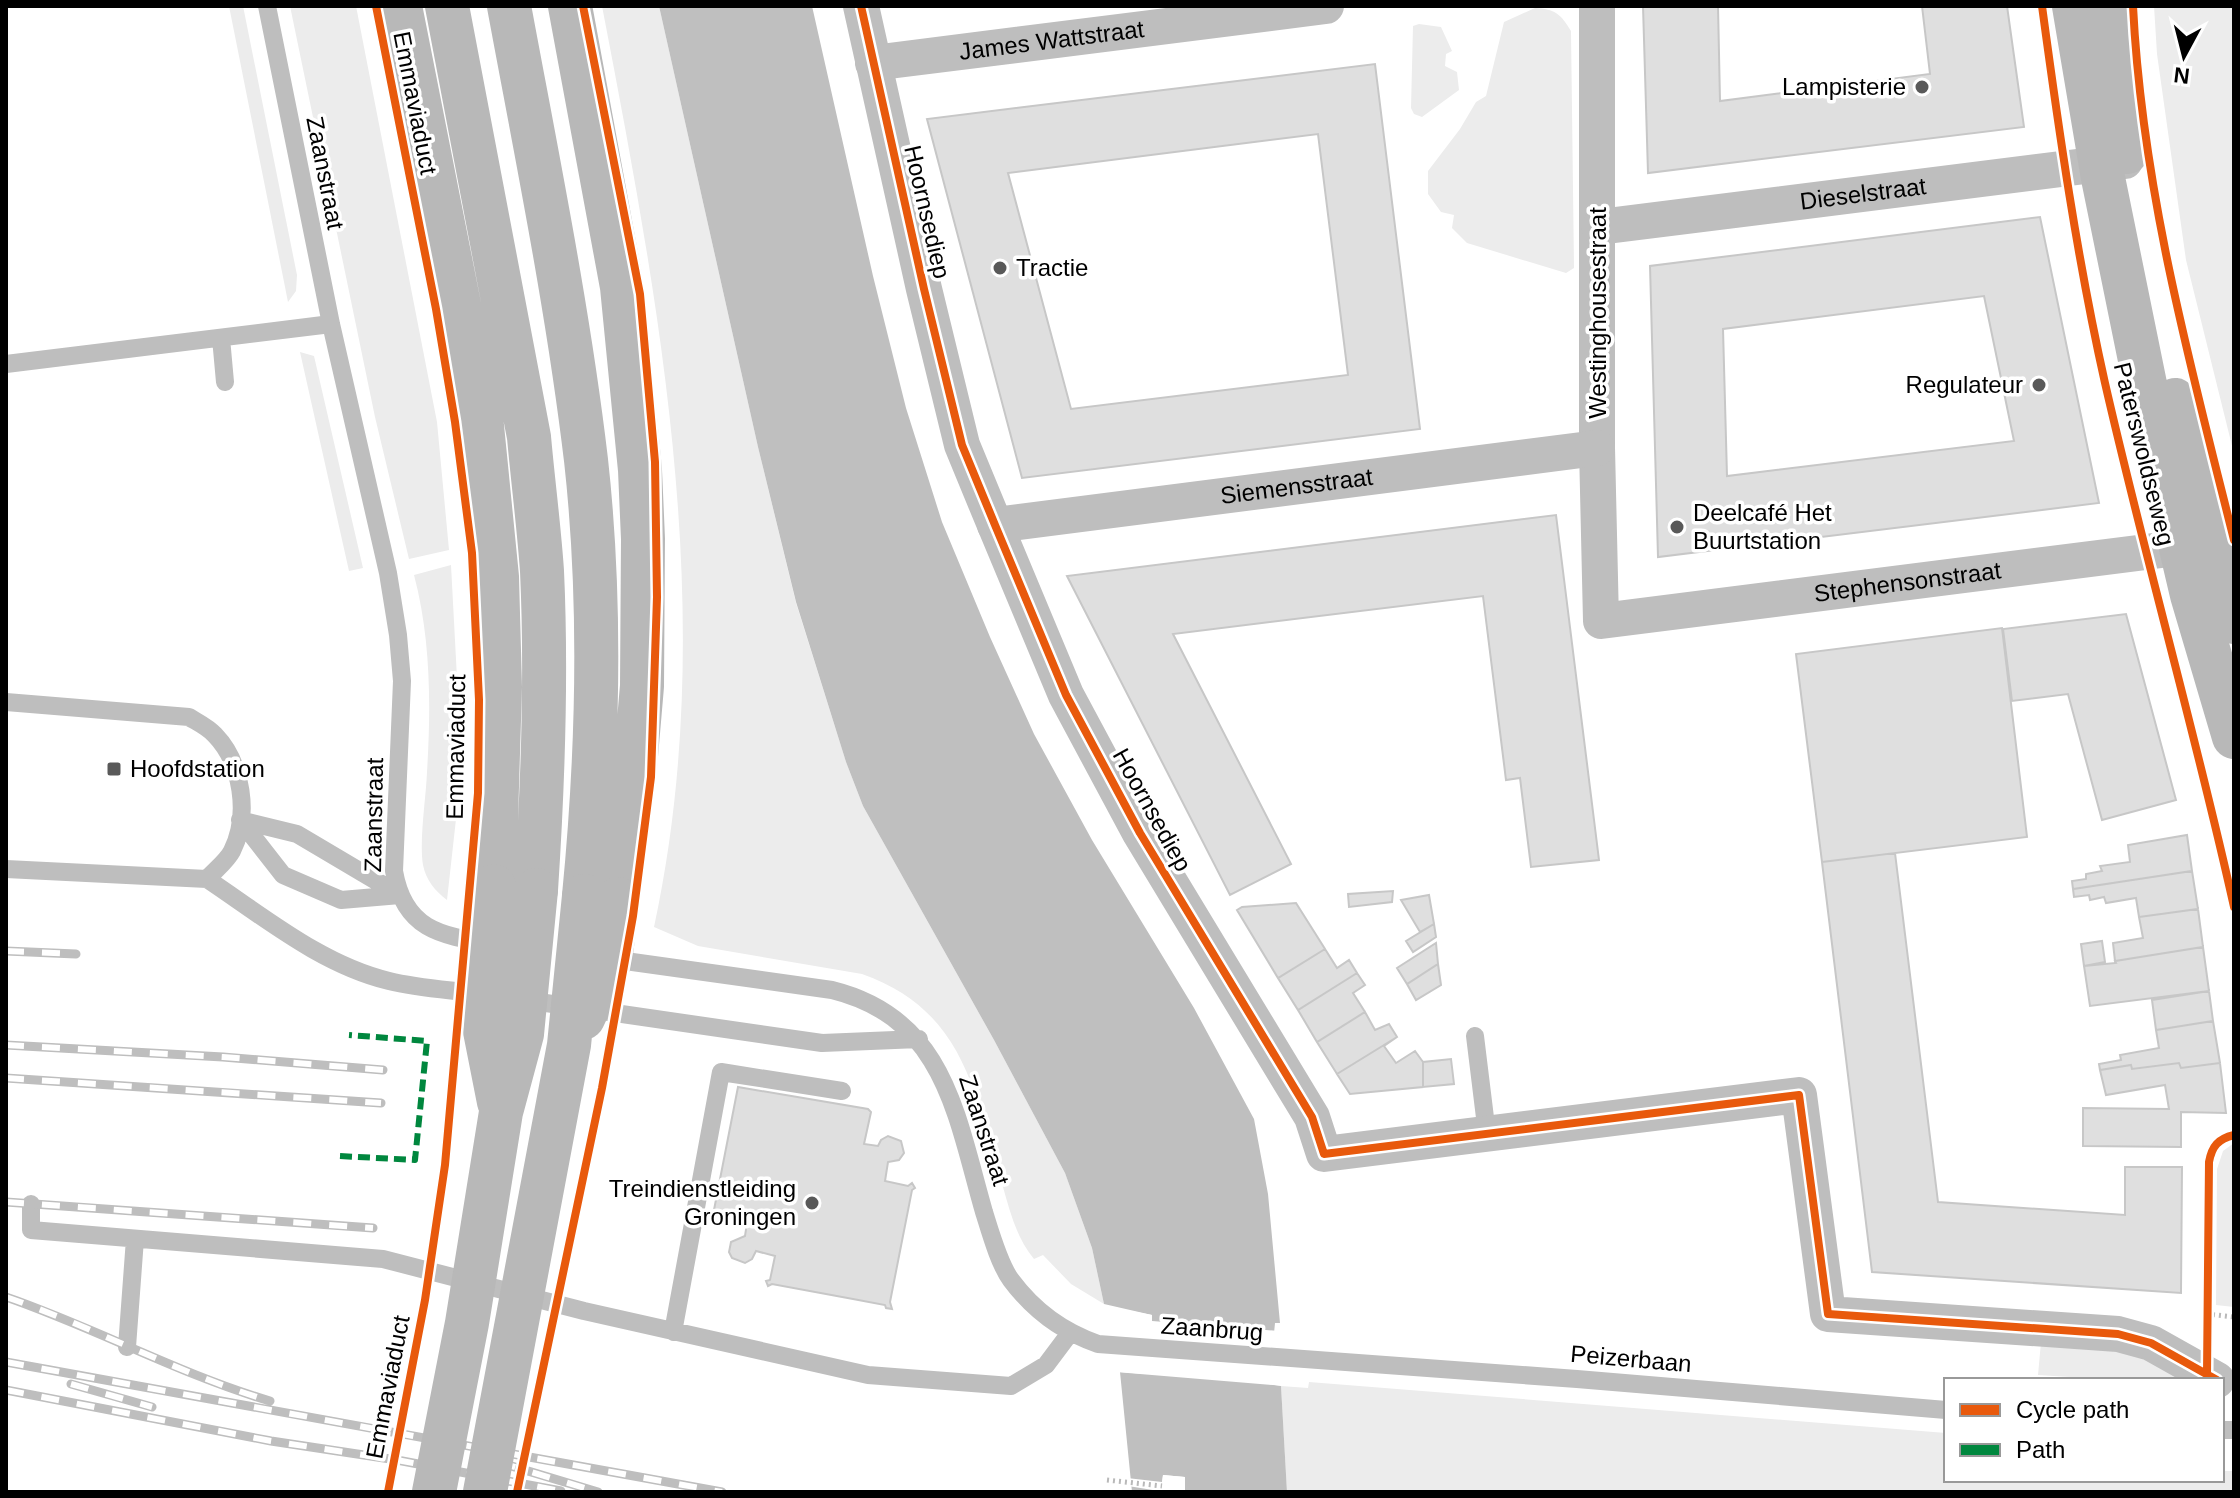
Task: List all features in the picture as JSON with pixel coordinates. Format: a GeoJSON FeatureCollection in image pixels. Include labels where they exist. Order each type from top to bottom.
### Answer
{"type":"FeatureCollection","features":[{"type":"Feature","properties":{"kind":"main road"},"geometry":{"type":"LineString","coordinates":[[400,6],[483,430],[497,577],[500,687],[515,888],[485,1031],[501,1112],[467,1323],[434,1492]]}},
{"type":"Feature","properties":{"kind":"main road","name":"Emmaviaduct"},"geometry":{"type":"LineString","coordinates":[[447,6],[529,437],[542,571],[542,799],[515,888]]}},
{"type":"Feature","properties":{"kind":"main road"},"geometry":{"type":"LineString","coordinates":[[509,6],[544,194],[586,461],[596,605],[594,799],[601,897]]}},
{"type":"Feature","properties":{"kind":"main road"},"geometry":{"type":"LineString","coordinates":[[485,1492],[569,1045],[601,897],[634,779],[642,686],[640,470],[622,287],[570,6]]}},
{"type":"Feature","properties":{"kind":"main road","name":"Paterswoldseweg"},"geometry":{"type":"LineString","coordinates":[[2074,6],[2115,162],[2161,463],[2234,622]]}},
{"type":"Feature","properties":{"kind":"main road","name":"Paterswoldseweg"},"geometry":{"type":"LineString","coordinates":[[2109,6],[2115,162]]}},
{"type":"Feature","properties":{"kind":"main road","name":"Paterswoldseweg"},"geometry":{"type":"LineString","coordinates":[[2198,546],[2234,737]]}},
{"type":"Feature","properties":{"kind":"street","name":"Hoornsediep"},"geometry":{"type":"LineString","coordinates":[[861,6],[962,445],[1066,695],[1140,833],[1312,1117],[1324,1154],[1799,1095],[1828,1314],[2118,1334],[2151,1343],[2216,1378]]}},
{"type":"Feature","properties":{"kind":"street","name":"James Wattstraat"},"geometry":{"type":"LineString","coordinates":[[873,63],[1326,6]]}},
{"type":"Feature","properties":{"kind":"street","name":"Westinghousestraat"},"geometry":{"type":"LineString","coordinates":[[1597,6],[1597,448],[1601,621]]}},
{"type":"Feature","properties":{"kind":"street","name":"Dieselstraat"},"geometry":{"type":"LineString","coordinates":[[1599,227],[2115,162]]}},
{"type":"Feature","properties":{"kind":"street","name":"Siemensstraat"},"geometry":{"type":"LineString","coordinates":[[995,525],[1597,448]]}},
{"type":"Feature","properties":{"kind":"street","name":"Stephensonstraat"},"geometry":{"type":"LineString","coordinates":[[1601,621],[2198,546]]}},
{"type":"Feature","properties":{"kind":"lane","name":"Zaanstraat"},"geometry":{"type":"LineString","coordinates":[[267,6],[331,324],[388,573],[398,635],[402,681],[394,871],[400,895],[412,914],[442,935],[832,990],[855,995],[876,1005],[919,1039],[941,1073],[988,1224],[1009,1278],[1049,1319],[1070,1333],[1108,1345]]}},
{"type":"Feature","properties":{"kind":"lane"},"geometry":{"type":"LineString","coordinates":[[6,364],[331,324]]}},
{"type":"Feature","properties":{"kind":"lane"},"geometry":{"type":"LineString","coordinates":[[221,338],[225,382]]}},
{"type":"Feature","properties":{"kind":"lane"},"geometry":{"type":"LineString","coordinates":[[6,702],[189,717],[214,734],[234,761],[241,787],[240,820],[232,852],[207,879]]}},
{"type":"Feature","properties":{"kind":"lane"},"geometry":{"type":"LineString","coordinates":[[240,820],[297,834],[400,895]]}},
{"type":"Feature","properties":{"kind":"lane"},"geometry":{"type":"LineString","coordinates":[[240,820],[283,875],[341,900],[400,895]]}},
{"type":"Feature","properties":{"kind":"lane"},"geometry":{"type":"LineString","coordinates":[[6,869],[207,879],[304,944],[348,967],[389,981],[822,1043],[919,1039]]}},
{"type":"Feature","properties":{"kind":"lane"},"geometry":{"type":"LineString","coordinates":[[1475,1036],[1487,1134]]}},
{"type":"Feature","properties":{"kind":"lane"},"geometry":{"type":"LineString","coordinates":[[673,1332],[721,1072],[842,1091]]}},
{"type":"Feature","properties":{"kind":"lane"},"geometry":{"type":"LineString","coordinates":[[31,1204],[31,1230],[383,1259],[673,1332],[868,1375],[1011,1386],[1046,1365],[1070,1333]]}},
{"type":"Feature","properties":{"kind":"lane"},"geometry":{"type":"LineString","coordinates":[[127,1347],[135,1239]]}},
{"type":"Feature","properties":{"kind":"lane","name":"Zaanbrug"},"geometry":{"type":"LineString","coordinates":[[1108,1345],[1312,1360]]}},
{"type":"Feature","properties":{"kind":"lane","name":"Peizerbaan"},"geometry":{"type":"LineString","coordinates":[[1312,1360],[1944,1410]]}},
{"type":"Feature","properties":{"kind":"path"},"geometry":{"type":"LineString","coordinates":[[2207,1299],[2220,1378]]}},
{"type":"Feature","properties":{"kind":"path"},"geometry":{"type":"LineString","coordinates":[[2207,1314],[2234,1317]]}},
{"type":"Feature","properties":{"kind":"path"},"geometry":{"type":"LineString","coordinates":[[1107,1480],[1162,1486]]}},
{"type":"Feature","properties":{"kind":"shaded area"},"geometry":{"type":"Polygon","coordinates":[[[229,6],[243,6],[297,275],[296,291],[288,302],[229,6]]]}},
{"type":"Feature","properties":{"kind":"shaded area"},"geometry":{"type":"Polygon","coordinates":[[[290,6],[356,6],[437,422],[449,550],[409,559],[375,417],[290,6]]]}},
{"type":"Feature","properties":{"kind":"shaded area"},"geometry":{"type":"Polygon","coordinates":[[[602,6],[659,6],[796,603],[846,762],[863,806],[1065,1173],[1092,1248],[1104,1304],[1071,1284],[1043,1255],[1034,1259],[1028,1251],[1011,1215],[983,1119],[961,1059],[945,1033],[924,1010],[897,990],[862,974],[698,946],[654,927],[673,812],[682,696],[682,581],[674,465],[661,349],[644,234],[602,6]]]}},
{"type":"Feature","properties":{"kind":"shaded area"},"geometry":{"type":"Polygon","coordinates":[[[659,6],[812,6],[906,408],[942,522],[1034,734],[1092,840],[1194,1008],[1254,1119],[1268,1194],[1280,1323],[1275,1323],[1269,1384],[1281,1386],[1287,1492],[1185,1492],[1185,1477],[1163,1475],[1161,1492],[1132,1492],[1120,1372],[1145,1374],[1152,1315],[1104,1304],[1092,1248],[1065,1173],[863,806],[846,762],[796,602],[659,6]]]}},
{"type":"Feature","properties":{"kind":"shaded area"},"geometry":{"type":"Polygon","coordinates":[[[2154,6],[2234,6],[2234,454],[2186,260],[2157,54],[2154,6]]]}},
{"type":"Feature","properties":{"kind":"shaded area"},"geometry":{"type":"Polygon","coordinates":[[[1535,8],[1557,14],[1571,31],[1574,268],[1566,273],[1467,243],[1452,228],[1454,215],[1441,212],[1428,194],[1428,171],[1476,102],[1486,96],[1504,22],[1535,8]]]}},
{"type":"Feature","properties":{"kind":"shaded area"},"geometry":{"type":"Polygon","coordinates":[[[1413,26],[1441,27],[1452,51],[1446,54],[1445,66],[1457,72],[1459,90],[1422,117],[1414,114],[1411,108],[1413,26]]]}},
{"type":"Feature","properties":{"kind":"shaded area"},"geometry":{"type":"Polygon","coordinates":[[[300,352],[314,356],[363,568],[349,571],[300,352]]]}},
{"type":"Feature","properties":{"kind":"shaded area"},"geometry":{"type":"Polygon","coordinates":[[[451,565],[458,697],[456,819],[447,900],[429,880],[422,855],[429,698],[427,648],[414,575],[451,565]]]}},
{"type":"Feature","properties":{"kind":"shaded area"},"geometry":{"type":"Polygon","coordinates":[[[2234,1143],[2234,1307],[2216,1305],[2217,1169],[2223,1151],[2234,1143]]]}},
{"type":"Feature","properties":{"kind":"shaded area"},"geometry":{"type":"Polygon","coordinates":[[[2041,1342],[2136,1354],[2182,1378],[2085,1378],[2038,1375],[2041,1342]]]}},
{"type":"Feature","properties":{"kind":"shaded area"},"geometry":{"type":"Polygon","coordinates":[[[1309,1382],[1944,1433],[1944,1482],[2224,1482],[2224,1471],[2234,1471],[2234,1492],[1287,1492],[1281,1386],[1308,1388],[1309,1382]]]}},
{"type":"Feature","properties":{"kind":"pier"},"geometry":{"type":"Polygon","coordinates":[[[1111,1307],[1152,1315],[1152,1321],[1279,1331],[1273,1381],[1282,1382],[1285,1386],[1116,1372],[1119,1368],[1141,1370],[1148,1318],[1114,1312],[1111,1307]]]}},
{"type":"Feature","properties":{"kind":"pier"},"geometry":{"type":"Polygon","coordinates":[[[1163,1475],[1185,1477],[1185,1492],[1181,1492],[1181,1481],[1166,1479],[1165,1492],[1128,1486],[1127,1478],[1162,1482],[1163,1475]]]}},
{"type":"Feature","properties":{"kind":"building","name":"Lampisterie"},"geometry":{"type":"Polygon","coordinates":[[[1643,6],[1718,6],[1720,101],[1930,74],[1922,6],[2007,6],[2024,127],[1648,173],[1643,6]]]}},
{"type":"Feature","properties":{"kind":"building","name":"Tractie"},"geometry":{"type":"Polygon","coordinates":[[[1375,64],[1420,429],[1022,478],[927,119],[1375,64]],[[1318,134],[1008,173],[1071,409],[1348,375],[1318,134]]]}},
{"type":"Feature","properties":{"kind":"building","name":"Regulateur"},"geometry":{"type":"Polygon","coordinates":[[[2040,217],[2099,503],[1658,557],[1650,266],[2040,217]],[[1984,296],[1723,329],[1727,476],[2014,441],[1984,296]]]}},
{"type":"Feature","properties":{"kind":"building"},"geometry":{"type":"Polygon","coordinates":[[[1556,515],[1599,860],[1531,867],[1520,778],[1506,780],[1483,596],[1173,634],[1291,864],[1230,895],[1067,576],[1556,515]]]}},
{"type":"Feature","properties":{"kind":"building"},"geometry":{"type":"Polygon","coordinates":[[[2126,614],[2176,800],[2102,820],[2068,694],[2012,701],[2003,629],[2126,614]]]}},
{"type":"Feature","properties":{"kind":"building"},"geometry":{"type":"Polygon","coordinates":[[[2002,628],[2027,837],[1822,862],[1796,654],[2002,628]]]}},
{"type":"Feature","properties":{"kind":"building"},"geometry":{"type":"Polygon","coordinates":[[[2187,835],[2192,871],[2073,889],[2072,881],[2086,879],[2086,874],[2102,871],[2100,866],[2130,862],[2128,845],[2187,835]]]}},
{"type":"Feature","properties":{"kind":"building"},"geometry":{"type":"Polygon","coordinates":[[[1895,853],[1938,1202],[2125,1215],[2125,1167],[2182,1167],[2181,1293],[1872,1272],[1822,862],[1895,853]]]}},
{"type":"Feature","properties":{"kind":"building"},"geometry":{"type":"Polygon","coordinates":[[[2192,871],[2198,909],[2139,917],[2136,898],[2106,903],[2104,897],[2090,900],[2089,895],[2074,897],[2073,889],[2192,871]]]}},
{"type":"Feature","properties":{"kind":"building"},"geometry":{"type":"Polygon","coordinates":[[[1393,891],[1392,902],[1349,907],[1348,894],[1393,891]]]}},
{"type":"Feature","properties":{"kind":"building"},"geometry":{"type":"Polygon","coordinates":[[[1429,895],[1434,924],[1420,932],[1401,900],[1429,895]]]}},
{"type":"Feature","properties":{"kind":"building"},"geometry":{"type":"Polygon","coordinates":[[[1296,903],[1325,949],[1278,978],[1237,910],[1296,903]]]}},
{"type":"Feature","properties":{"kind":"building"},"geometry":{"type":"Polygon","coordinates":[[[2198,909],[2203,947],[2115,961],[2113,943],[2143,938],[2139,917],[2198,909]]]}},
{"type":"Feature","properties":{"kind":"building"},"geometry":{"type":"Polygon","coordinates":[[[1434,924],[1436,937],[1413,952],[1406,941],[1434,924]]]}},
{"type":"Feature","properties":{"kind":"building"},"geometry":{"type":"Polygon","coordinates":[[[2102,941],[2105,962],[2084,966],[2081,944],[2102,941]]]}},
{"type":"Feature","properties":{"kind":"building"},"geometry":{"type":"Polygon","coordinates":[[[1436,943],[1438,964],[1407,984],[1397,968],[1436,943]]]}},
{"type":"Feature","properties":{"kind":"building"},"geometry":{"type":"Polygon","coordinates":[[[2203,947],[2209,991],[2090,1006],[2084,966],[2203,947]]]}},
{"type":"Feature","properties":{"kind":"building"},"geometry":{"type":"Polygon","coordinates":[[[1325,949],[1337,968],[1349,960],[1357,973],[1298,1010],[1278,978],[1325,949]]]}},
{"type":"Feature","properties":{"kind":"building"},"geometry":{"type":"Polygon","coordinates":[[[1438,964],[1441,985],[1416,1000],[1407,984],[1438,964]]]}},
{"type":"Feature","properties":{"kind":"building"},"geometry":{"type":"Polygon","coordinates":[[[1357,973],[1365,985],[1353,993],[1365,1012],[1317,1042],[1298,1010],[1357,973]]]}},
{"type":"Feature","properties":{"kind":"building"},"geometry":{"type":"Polygon","coordinates":[[[2209,991],[2213,1021],[2156,1030],[2152,1000],[2209,991]]]}},
{"type":"Feature","properties":{"kind":"building"},"geometry":{"type":"Polygon","coordinates":[[[1365,1012],[1375,1030],[1389,1024],[1397,1037],[1337,1074],[1317,1042],[1365,1012]]]}},
{"type":"Feature","properties":{"kind":"building"},"geometry":{"type":"Polygon","coordinates":[[[2213,1021],[2220,1063],[2181,1068],[2179,1063],[2132,1069],[2131,1065],[2100,1070],[2099,1064],[2121,1060],[2120,1055],[2159,1048],[2156,1030],[2213,1021]]]}},
{"type":"Feature","properties":{"kind":"building"},"geometry":{"type":"Polygon","coordinates":[[[1397,1037],[1384,1046],[1396,1063],[1415,1051],[1423,1062],[1423,1087],[1350,1094],[1337,1074],[1397,1037]]]}},
{"type":"Feature","properties":{"kind":"building"},"geometry":{"type":"Polygon","coordinates":[[[1451,1059],[1454,1084],[1423,1087],[1423,1062],[1451,1059]]]}},
{"type":"Feature","properties":{"kind":"building"},"geometry":{"type":"Polygon","coordinates":[[[2179,1063],[2181,1068],[2220,1063],[2226,1113],[2181,1112],[2181,1147],[2083,1146],[2083,1108],[2169,1109],[2165,1085],[2106,1095],[2100,1070],[2179,1063]]]}},
{"type":"Feature","properties":{"kind":"building","name":"Treindienstleiding Groningen"},"geometry":{"type":"Polygon","coordinates":[[[738,1087],[868,1109],[871,1112],[864,1144],[878,1146],[888,1136],[901,1141],[904,1153],[899,1160],[888,1162],[885,1181],[908,1186],[912,1183],[915,1188],[912,1190],[890,1302],[892,1309],[853,1299],[772,1284],[768,1286],[766,1281],[770,1280],[775,1256],[756,1251],[752,1259],[745,1263],[732,1258],[729,1252],[731,1242],[745,1236],[747,1223],[713,1215],[738,1087]]]}},
{"type":"Feature","properties":{"kind":"railway"},"geometry":{"type":"LineString","coordinates":[[6,951],[76,954]]}},
{"type":"Feature","properties":{"kind":"railway"},"geometry":{"type":"LineString","coordinates":[[6,1045],[383,1070]]}},
{"type":"Feature","properties":{"kind":"railway"},"geometry":{"type":"LineString","coordinates":[[6,1078],[381,1103]]}},
{"type":"Feature","properties":{"kind":"railway"},"geometry":{"type":"LineString","coordinates":[[6,1202],[373,1228]]}},
{"type":"Feature","properties":{"kind":"railway"},"geometry":{"type":"LineString","coordinates":[[6,1297],[203,1378],[270,1401]]}},
{"type":"Feature","properties":{"kind":"railway"},"geometry":{"type":"LineString","coordinates":[[6,1362],[722,1492]]}},
{"type":"Feature","properties":{"kind":"railway"},"geometry":{"type":"LineString","coordinates":[[71,1384],[152,1407]]}},
{"type":"Feature","properties":{"kind":"railway"},"geometry":{"type":"LineString","coordinates":[[6,1390],[271,1441],[397,1460],[561,1491]]}},
{"type":"Feature","properties":{"kind":"railway"},"geometry":{"type":"LineString","coordinates":[[498,1462],[598,1492]]}},
{"type":"Feature","properties":{"kind":"marked path"},"geometry":{"type":"LineString","coordinates":[[340,1156],[415,1160],[427,1041],[349,1035]]}},
{"type":"Feature","properties":{"kind":"cycle path"},"geometry":{"type":"LineString","coordinates":[[376,6],[436,309],[455,422],[472,553],[479,700],[478,793],[445,1165],[425,1300],[388,1492]]}},
{"type":"Feature","properties":{"kind":"cycle path"},"geometry":{"type":"LineString","coordinates":[[517,1492],[602,1088],[633,916],[651,777],[657,597],[655,462],[640,294],[583,6]]}},
{"type":"Feature","properties":{"kind":"cycle path"},"geometry":{"type":"LineString","coordinates":[[861,6],[962,445],[1066,695],[1140,833],[1312,1117],[1324,1154],[1799,1095],[1828,1314],[2118,1334],[2151,1343],[2213,1378]]}},
{"type":"Feature","properties":{"kind":"cycle path"},"geometry":{"type":"LineString","coordinates":[[2042,6],[2069,195],[2095,336],[2120,449],[2234,907]]}},
{"type":"Feature","properties":{"kind":"cycle path"},"geometry":{"type":"LineString","coordinates":[[2133,6],[2138,74],[2157,209],[2185,342],[2234,540]]}},
{"type":"Feature","properties":{"kind":"cycle path"},"geometry":{"type":"LineString","coordinates":[[2207,1374],[2209,1162],[2217,1144],[2234,1135]]}},
{"type":"Feature","properties":{"kind":"place","name":"Lampisterie"},"geometry":{"type":"Point","coordinates":[1922,87]}},
{"type":"Feature","properties":{"kind":"place","name":"Tractie"},"geometry":{"type":"Point","coordinates":[1000,268]}},
{"type":"Feature","properties":{"kind":"place","name":"Regulateur"},"geometry":{"type":"Point","coordinates":[2039,385]}},
{"type":"Feature","properties":{"kind":"place","name":"Deelcafé Het Buurtstation"},"geometry":{"type":"Point","coordinates":[1677,527]}},
{"type":"Feature","properties":{"kind":"place","name":"Hoofdstation"},"geometry":{"type":"Point","coordinates":[114,769]}},
{"type":"Feature","properties":{"kind":"place","name":"Treindienstleiding Groningen"},"geometry":{"type":"Point","coordinates":[812,1203]}}]}
